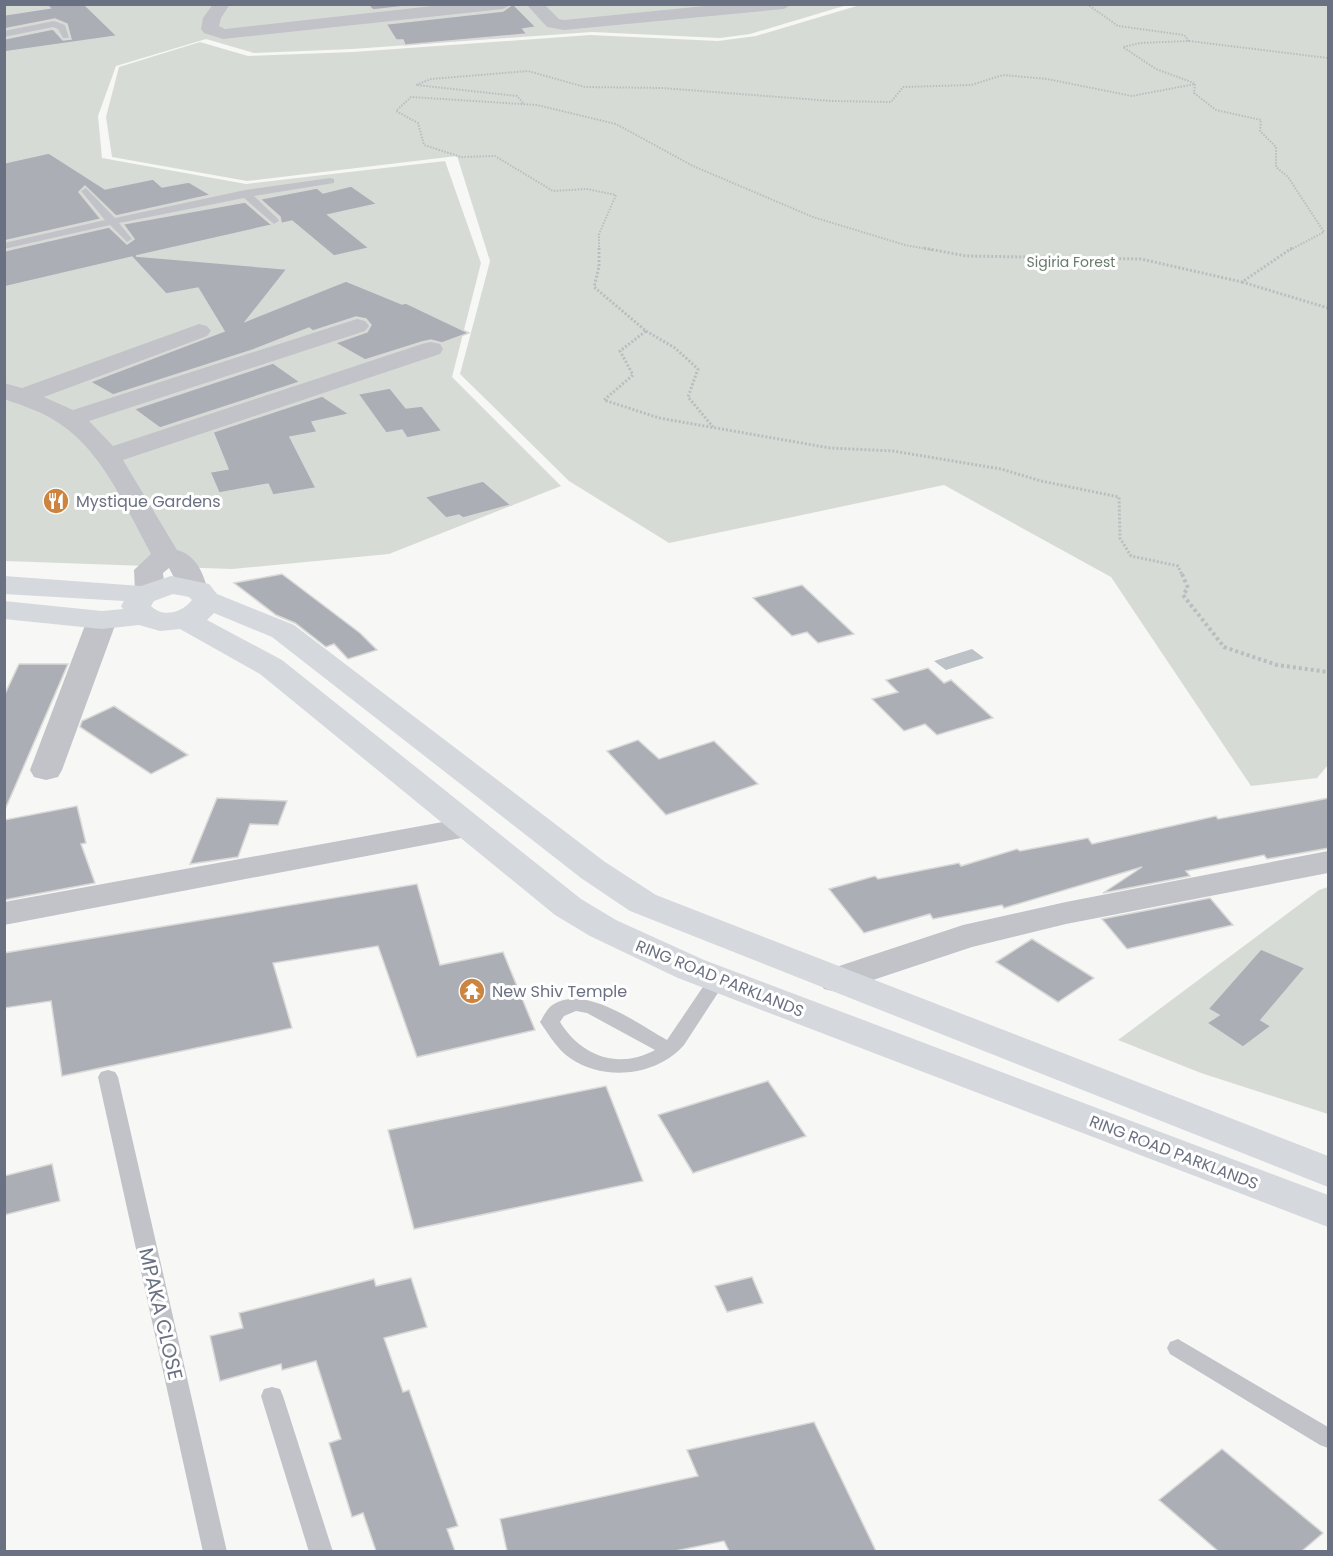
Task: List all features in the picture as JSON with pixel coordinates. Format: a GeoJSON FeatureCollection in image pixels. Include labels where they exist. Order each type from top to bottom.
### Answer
{"type":"FeatureCollection","features":[{"type":"Feature","properties":{"kind":"street"},"geometry":{"type":"LineString","coordinates":[[222,4],[212,18],[210,29],[223,34],[503,4]]}},
{"type":"Feature","properties":{"kind":"street"},"geometry":{"type":"LineString","coordinates":[[534,4],[553,23],[564,25],[784,4]]}},
{"type":"Feature","properties":{"kind":"street"},"geometry":{"type":"LineString","coordinates":[[71,419],[357,326]]}},
{"type":"Feature","properties":{"kind":"street"},"geometry":{"type":"LineString","coordinates":[[13,393],[199,332]]}},
{"type":"Feature","properties":{"kind":"street"},"geometry":{"type":"LineString","coordinates":[[106,457],[431,349]]}},
{"type":"Feature","properties":{"kind":"street"},"geometry":{"type":"LineString","coordinates":[[13,393],[71,419],[87,432],[106,457],[166,556],[185,566],[194,602]]}},
{"type":"Feature","properties":{"kind":"street"},"geometry":{"type":"LineString","coordinates":[[145,601],[148,570],[166,556]]}},
{"type":"Feature","properties":{"kind":"street"},"geometry":{"type":"LineString","coordinates":[[4,585],[104,590],[145,601],[161,621],[194,602],[283,631],[593,870],[643,903],[1329,1172]]}},
{"type":"Feature","properties":{"kind":"street"},"geometry":{"type":"LineString","coordinates":[[4,610],[102,620],[145,601]]}},
{"type":"Feature","properties":{"kind":"street","name":"RING ROAD PARKLANDS"},"geometry":{"type":"LineString","coordinates":[[194,602],[568,907],[594,923],[718,980],[1329,1211]]}},
{"type":"Feature","properties":{"kind":"street"},"geometry":{"type":"LineString","coordinates":[[46,770],[102,620]]}},
{"type":"Feature","properties":{"kind":"street"},"geometry":{"type":"LineString","coordinates":[[442,804],[481,785]]}},
{"type":"Feature","properties":{"kind":"street"},"geometry":{"type":"LineString","coordinates":[[4,914],[470,827]]}},
{"type":"Feature","properties":{"kind":"street"},"geometry":{"type":"LineString","coordinates":[[837,980],[963,937],[1066,913],[1329,862]]}},
{"type":"Feature","properties":{"kind":"lane"},"geometry":{"type":"LineString","coordinates":[[4,34],[54,24],[64,15]]}},
{"type":"Feature","properties":{"kind":"lane"},"geometry":{"type":"LineString","coordinates":[[54,24],[62,27],[66,36]]}},
{"type":"Feature","properties":{"kind":"lane"},"geometry":{"type":"LineString","coordinates":[[4,246],[245,193],[330,180]]}},
{"type":"Feature","properties":{"kind":"lane"},"geometry":{"type":"LineString","coordinates":[[87,191],[127,239]]}},
{"type":"Feature","properties":{"kind":"lane"},"geometry":{"type":"LineString","coordinates":[[245,193],[274,221]]}},
{"type":"Feature","properties":{"kind":"lane"},"geometry":{"type":"LineString","coordinates":[[670,1050],[593,1008],[575,1004],[557,1011],[550,1022],[558,1038],[568,1049],[583,1059],[603,1066],[626,1066],[646,1062],[670,1050],[718,980]]}},
{"type":"Feature","properties":{"kind":"lane","name":"MPAKA CLOSE"},"geometry":{"type":"LineString","coordinates":[[108,1077],[215,1551]]}},
{"type":"Feature","properties":{"kind":"lane"},"geometry":{"type":"LineString","coordinates":[[1178,1348],[1329,1438]]}},
{"type":"Feature","properties":{"kind":"lane"},"geometry":{"type":"LineString","coordinates":[[272,1396],[321,1551]]}},
{"type":"Feature","properties":{"kind":"path"},"geometry":{"type":"LineString","coordinates":[[1088,4],[1118,26],[1184,35],[1189,41]]}},
{"type":"Feature","properties":{"kind":"path"},"geometry":{"type":"LineString","coordinates":[[1195,84],[1166,74],[1133,56],[1123,47],[1140,43],[1189,41],[1329,58]]}},
{"type":"Feature","properties":{"kind":"path"},"geometry":{"type":"LineString","coordinates":[[523,104],[517,96],[416,85],[431,79],[528,71],[585,87],[662,88],[831,101],[891,102],[903,87],[971,86],[1003,75],[1047,79],[1132,96],[1195,84]]}},
{"type":"Feature","properties":{"kind":"path"},"geometry":{"type":"LineString","coordinates":[[1195,84],[1194,93],[1216,110],[1261,120],[1260,131],[1276,147],[1276,167],[1288,177],[1324,232],[1293,248],[1242,282]]}},
{"type":"Feature","properties":{"kind":"path"},"geometry":{"type":"LineString","coordinates":[[714,427],[688,397],[698,369],[675,348],[646,331],[594,287],[599,267],[599,234],[616,195],[587,189],[553,191],[495,156],[461,157],[424,145],[418,123],[396,111],[411,97],[523,104],[616,124],[693,166],[738,183],[813,217],[905,245],[966,256],[1084,256],[1141,259],[1242,282],[1329,308]]}},
{"type":"Feature","properties":{"kind":"path"},"geometry":{"type":"LineString","coordinates":[[646,331],[621,351],[633,375],[604,400],[659,418],[831,448],[893,451],[1001,469],[1041,482],[1119,497],[1120,538],[1131,556],[1178,566],[1188,588],[1183,595],[1224,647],[1277,665],[1329,672]]}},
{"type":"Feature","properties":{"kind":"green space"},"geometry":{"type":"Polygon","coordinates":[[[4,5],[847,5],[750,34],[720,38],[592,32],[352,49],[254,53],[206,39],[116,66],[98,116],[102,158],[246,184],[445,161],[481,263],[452,377],[561,486],[389,554],[232,569],[5,561],[4,5]]]}},
{"type":"Feature","properties":{"kind":"green space","name":"Sigiria Forest"},"geometry":{"type":"Polygon","coordinates":[[[860,5],[1328,5],[1328,765],[1317,778],[1251,786],[1111,577],[944,485],[669,543],[569,481],[460,374],[490,261],[457,156],[247,181],[112,157],[106,117],[119,67],[200,42],[248,56],[353,52],[590,35],[718,41],[756,36],[860,5]]]}},
{"type":"Feature","properties":{"kind":"green space"},"geometry":{"type":"Polygon","coordinates":[[[1328,887],[1328,1114],[1201,1073],[1118,1040],[1319,890],[1328,887]]]}},
{"type":"Feature","properties":{"kind":"shaded area"},"geometry":{"type":"Polygon","coordinates":[[[972,649],[984,658],[946,670],[934,661],[972,649]]]}},
{"type":"Feature","properties":{"kind":"building"},"geometry":{"type":"Polygon","coordinates":[[[46,4],[84,4],[117,36],[4,52],[4,39],[53,29],[63,40],[71,39],[67,24],[55,19],[4,29],[4,15],[50,8],[46,4]]]}},
{"type":"Feature","properties":{"kind":"building"},"geometry":{"type":"Polygon","coordinates":[[[367,4],[426,4],[373,10],[367,4]]]}},
{"type":"Feature","properties":{"kind":"building"},"geometry":{"type":"Polygon","coordinates":[[[513,4],[536,27],[523,29],[527,34],[405,45],[403,40],[396,40],[386,24],[503,11],[513,4]]]}},
{"type":"Feature","properties":{"kind":"building"},"geometry":{"type":"Polygon","coordinates":[[[49,153],[105,189],[153,179],[162,187],[189,182],[211,195],[116,216],[85,186],[79,192],[101,219],[4,241],[4,163],[49,153]]]}},
{"type":"Feature","properties":{"kind":"building"},"geometry":{"type":"Polygon","coordinates":[[[351,186],[377,204],[328,215],[369,248],[334,256],[292,221],[279,224],[280,217],[260,199],[317,188],[323,193],[351,186]]]}},
{"type":"Feature","properties":{"kind":"building"},"geometry":{"type":"Polygon","coordinates":[[[245,202],[272,225],[136,256],[287,269],[246,321],[346,281],[402,304],[406,303],[469,333],[442,343],[431,340],[422,342],[365,360],[335,343],[367,332],[371,325],[366,319],[356,317],[313,331],[309,328],[253,350],[113,395],[90,382],[224,331],[198,288],[166,294],[132,257],[4,287],[4,251],[109,227],[127,244],[134,239],[123,224],[245,202]]]}},
{"type":"Feature","properties":{"kind":"building"},"geometry":{"type":"Polygon","coordinates":[[[273,363],[300,382],[160,428],[134,409],[273,363]]]}},
{"type":"Feature","properties":{"kind":"building"},"geometry":{"type":"Polygon","coordinates":[[[390,388],[406,408],[422,406],[442,431],[407,438],[402,430],[386,433],[358,394],[390,388]]]}},
{"type":"Feature","properties":{"kind":"building"},"geometry":{"type":"Polygon","coordinates":[[[322,396],[349,414],[312,422],[317,432],[290,437],[316,488],[273,495],[268,484],[219,493],[210,472],[228,469],[213,432],[322,396]]]}},
{"type":"Feature","properties":{"kind":"building"},"geometry":{"type":"Polygon","coordinates":[[[483,481],[511,505],[463,518],[459,515],[446,518],[425,497],[483,481]]]}},
{"type":"Feature","properties":{"kind":"building"},"geometry":{"type":"Polygon","coordinates":[[[282,574],[360,633],[377,650],[348,659],[334,644],[326,647],[295,623],[276,615],[234,583],[282,574]]]}},
{"type":"Feature","properties":{"kind":"building"},"geometry":{"type":"Polygon","coordinates":[[[802,585],[854,634],[818,643],[807,632],[792,636],[753,598],[802,585]]]}},
{"type":"Feature","properties":{"kind":"building"},"geometry":{"type":"Polygon","coordinates":[[[19,664],[68,664],[4,812],[4,696],[19,664]]]}},
{"type":"Feature","properties":{"kind":"building"},"geometry":{"type":"Polygon","coordinates":[[[928,668],[944,683],[951,680],[993,718],[937,735],[925,724],[904,731],[872,699],[898,692],[886,680],[928,668]]]}},
{"type":"Feature","properties":{"kind":"building"},"geometry":{"type":"Polygon","coordinates":[[[114,706],[188,755],[151,774],[80,727],[82,721],[114,706]]]}},
{"type":"Feature","properties":{"kind":"building"},"geometry":{"type":"Polygon","coordinates":[[[638,740],[659,759],[714,741],[758,784],[666,815],[607,751],[638,740]]]}},
{"type":"Feature","properties":{"kind":"building"},"geometry":{"type":"Polygon","coordinates":[[[217,798],[287,801],[278,825],[250,824],[238,857],[190,864],[217,798]]]}},
{"type":"Feature","properties":{"kind":"building"},"geometry":{"type":"Polygon","coordinates":[[[1329,798],[1329,848],[1267,859],[1264,855],[1186,871],[1190,876],[1103,893],[1142,867],[1004,908],[1002,905],[933,919],[930,914],[864,933],[829,889],[875,876],[878,879],[959,863],[961,866],[1017,849],[1020,851],[1088,838],[1092,844],[1216,816],[1218,819],[1329,798]]]}},
{"type":"Feature","properties":{"kind":"building"},"geometry":{"type":"Polygon","coordinates":[[[77,806],[86,843],[81,844],[95,883],[4,900],[4,820],[77,806]]]}},
{"type":"Feature","properties":{"kind":"building"},"geometry":{"type":"Polygon","coordinates":[[[417,884],[440,965],[503,952],[535,1030],[417,1057],[378,946],[273,963],[292,1028],[62,1076],[51,1001],[4,1008],[4,953],[417,884]]]}},
{"type":"Feature","properties":{"kind":"building"},"geometry":{"type":"Polygon","coordinates":[[[1210,898],[1233,925],[1127,949],[1102,919],[1210,898]]]}},
{"type":"Feature","properties":{"kind":"building"},"geometry":{"type":"Polygon","coordinates":[[[1032,939],[1094,978],[1058,1002],[996,962],[1032,939]]]}},
{"type":"Feature","properties":{"kind":"building"},"geometry":{"type":"Polygon","coordinates":[[[1261,949],[1305,968],[1261,1020],[1271,1026],[1243,1047],[1207,1023],[1219,1015],[1208,1009],[1261,949]]]}},
{"type":"Feature","properties":{"kind":"building"},"geometry":{"type":"Polygon","coordinates":[[[768,1081],[806,1136],[693,1173],[658,1115],[768,1081]]]}},
{"type":"Feature","properties":{"kind":"building"},"geometry":{"type":"Polygon","coordinates":[[[606,1086],[643,1181],[414,1229],[388,1130],[606,1086]]]}},
{"type":"Feature","properties":{"kind":"building"},"geometry":{"type":"Polygon","coordinates":[[[52,1164],[60,1201],[4,1215],[4,1176],[52,1164]]]}},
{"type":"Feature","properties":{"kind":"building"},"geometry":{"type":"Polygon","coordinates":[[[752,1277],[763,1303],[727,1312],[715,1286],[752,1277]]]}},
{"type":"Feature","properties":{"kind":"building"},"geometry":{"type":"Polygon","coordinates":[[[411,1278],[427,1327],[384,1338],[403,1392],[409,1390],[458,1526],[447,1529],[455,1551],[376,1551],[363,1513],[352,1517],[329,1443],[341,1439],[316,1361],[282,1370],[281,1364],[220,1381],[210,1336],[243,1328],[239,1313],[374,1279],[376,1286],[411,1278]]]}},
{"type":"Feature","properties":{"kind":"building"},"geometry":{"type":"Polygon","coordinates":[[[814,1422],[876,1551],[729,1551],[724,1541],[675,1551],[507,1551],[500,1519],[698,1476],[687,1450],[814,1422]]]}},
{"type":"Feature","properties":{"kind":"building"},"geometry":{"type":"Polygon","coordinates":[[[1222,1449],[1323,1533],[1302,1551],[1218,1551],[1159,1500],[1222,1449]]]}},
{"type":"Feature","properties":{"kind":"place","name":"Mystique Gardens"},"geometry":{"type":"Point","coordinates":[56,501]}},
{"type":"Feature","properties":{"kind":"place","name":"New Shiv Temple"},"geometry":{"type":"Point","coordinates":[472,991]}}]}
